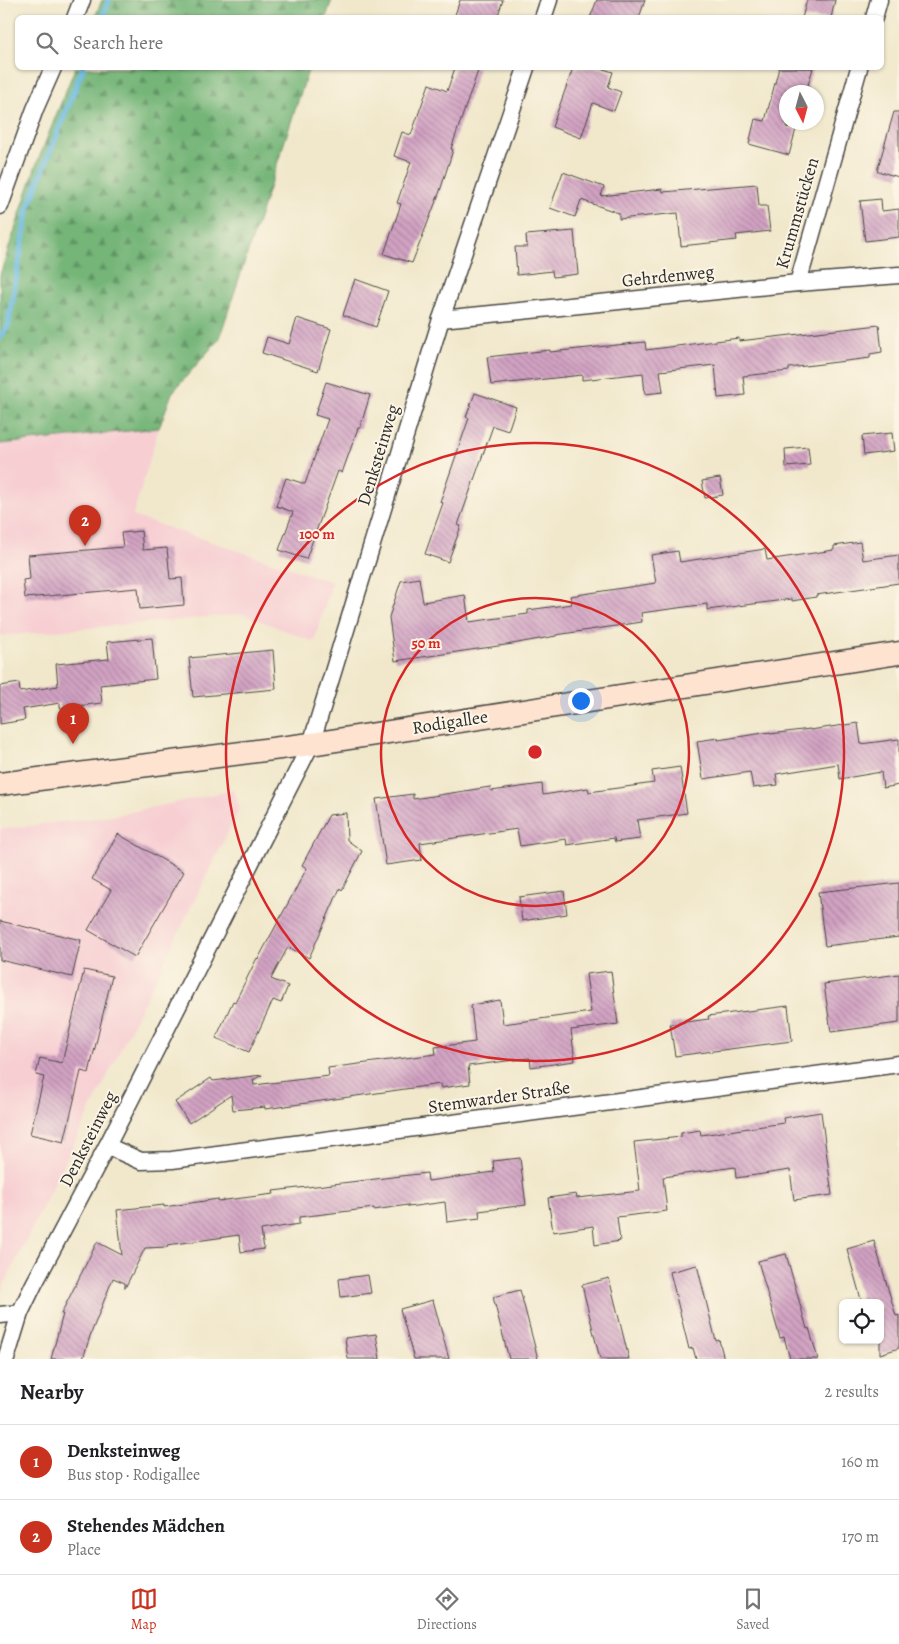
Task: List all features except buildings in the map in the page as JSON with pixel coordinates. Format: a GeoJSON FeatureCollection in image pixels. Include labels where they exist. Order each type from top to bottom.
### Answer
{"type":"FeatureCollection","features":[{"type":"Feature","properties":{"kind":"main road","name":"Rodigallee"},"geometry":{"type":"LineString","coordinates":[[0,784],[311,744],[899,653]]}},
{"type":"Feature","properties":{"kind":"street"},"geometry":{"type":"LineString","coordinates":[[75,15],[82,0]]}},
{"type":"Feature","properties":{"kind":"street"},"geometry":{"type":"LineString","coordinates":[[544,15],[549,0]]}},
{"type":"Feature","properties":{"kind":"street"},"geometry":{"type":"LineString","coordinates":[[875,15],[879,0]]}},
{"type":"Feature","properties":{"kind":"street"},"geometry":{"type":"LineString","coordinates":[[0,206],[35,109],[52,70]]}},
{"type":"Feature","properties":{"kind":"street","name":"Denksteinweg"},"geometry":{"type":"LineString","coordinates":[[6,1359],[20,1313],[311,744],[441,319],[525,70]]}},
{"type":"Feature","properties":{"kind":"street","name":"Krummstücken"},"geometry":{"type":"LineString","coordinates":[[798,283],[859,70]]}},
{"type":"Feature","properties":{"kind":"street","name":"Gehrdenweg"},"geometry":{"type":"LineString","coordinates":[[441,319],[798,283],[899,275]]}},
{"type":"Feature","properties":{"kind":"street","name":"Stemwarder Straße"},"geometry":{"type":"LineString","coordinates":[[107,1146],[141,1161],[172,1160],[899,1064]]}},
{"type":"Feature","properties":{"kind":"street"},"geometry":{"type":"LineString","coordinates":[[0,1315],[20,1313]]}},
{"type":"Feature","properties":{"kind":"shaded area"},"geometry":{"type":"Polygon","coordinates":[[[159,428],[133,516],[332,582],[314,642],[243,614],[0,636],[0,444],[159,428]]]}},
{"type":"Feature","properties":{"kind":"shaded area"},"geometry":{"type":"Polygon","coordinates":[[[234,790],[240,808],[0,1293],[0,829],[112,816],[234,790]]]}},
{"type":"Feature","properties":{"kind":"green space"},"geometry":{"type":"Polygon","coordinates":[[[102,0],[332,0],[327,15],[96,15],[102,0]]]}},
{"type":"Feature","properties":{"kind":"green space"},"geometry":{"type":"Polygon","coordinates":[[[74,70],[308,70],[219,339],[172,393],[159,428],[0,444],[0,275],[35,168],[74,70]]]}},
{"type":"Feature","properties":{"kind":"waterway"},"geometry":{"type":"LineString","coordinates":[[103,15],[109,0]]}},
{"type":"Feature","properties":{"kind":"waterway"},"geometry":{"type":"LineString","coordinates":[[0,338],[8,325],[28,208],[82,70]]}},
{"type":"Feature","properties":{"kind":"place","name":"Stehendes Mädchen"},"geometry":{"type":"Point","coordinates":[85,546]}},
{"type":"Feature","properties":{"kind":"place","name":"Denksteinweg"},"geometry":{"type":"Point","coordinates":[73,744]}}]}
